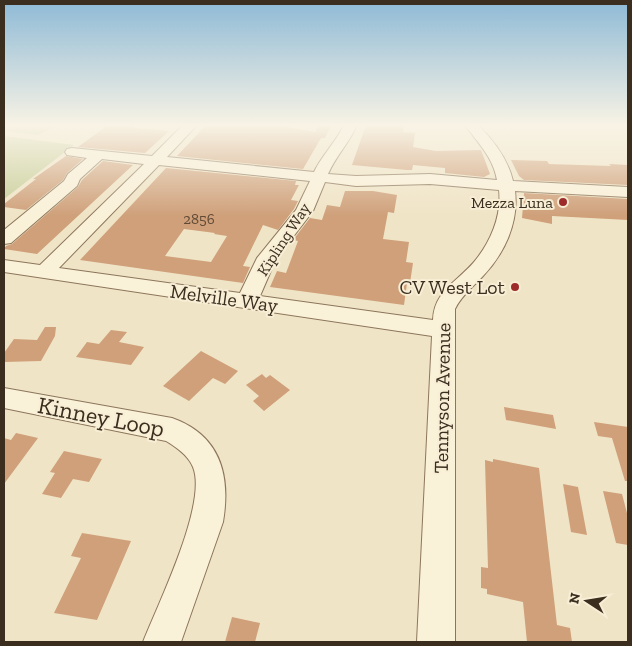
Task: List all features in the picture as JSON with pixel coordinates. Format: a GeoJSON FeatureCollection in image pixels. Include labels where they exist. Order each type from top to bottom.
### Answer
{"type":"FeatureCollection","features":[{"type":"Feature","properties":{"kind":"street"},"geometry":{"type":"LineString","coordinates":[[4,239],[71,183],[73,176],[99,155]]}},
{"type":"Feature","properties":{"kind":"street"},"geometry":{"type":"LineString","coordinates":[[100,155],[363,181],[430,179],[508,186],[628,192]]}},
{"type":"Feature","properties":{"kind":"street"},"geometry":{"type":"LineString","coordinates":[[44,272],[162,155]]}},
{"type":"Feature","properties":{"kind":"street","name":"Kipling Way"},"geometry":{"type":"LineString","coordinates":[[246,302],[267,258],[304,211],[331,155]]}},
{"type":"Feature","properties":{"kind":"street","name":"Tennyson Avenue"},"geometry":{"type":"LineString","coordinates":[[436,642],[444,309],[449,299],[475,273],[495,245],[505,219],[508,186],[495,155]]}},
{"type":"Feature","properties":{"kind":"street","name":"Melville Way"},"geometry":{"type":"LineString","coordinates":[[4,266],[444,330]]}},
{"type":"Feature","properties":{"kind":"street","name":"Kinney Loop"},"geometry":{"type":"LineString","coordinates":[[4,398],[172,430],[184,436],[206,461],[211,472],[213,487],[212,503],[207,522],[162,642]]}},
{"type":"Feature","properties":{"kind":"green space"},"geometry":{"type":"Polygon","coordinates":[[[4,155],[61,155],[4,199],[4,155]]]}},
{"type":"Feature","properties":{"kind":"building"},"geometry":{"type":"Polygon","coordinates":[[[178,155],[311,155],[303,169],[178,155]]]}},
{"type":"Feature","properties":{"kind":"building"},"geometry":{"type":"Polygon","coordinates":[[[355,155],[483,155],[490,174],[484,177],[445,173],[445,168],[413,165],[412,170],[407,170],[352,165],[355,155]]]}},
{"type":"Feature","properties":{"kind":"building"},"geometry":{"type":"Polygon","coordinates":[[[66,156],[83,159],[67,173],[63,180],[26,210],[4,207],[4,204],[36,179],[33,179],[66,156]]]}},
{"type":"Feature","properties":{"kind":"building"},"geometry":{"type":"Polygon","coordinates":[[[511,160],[547,161],[549,164],[628,165],[628,185],[524,180],[519,176],[511,160]]]}},
{"type":"Feature","properties":{"kind":"building"},"geometry":{"type":"Polygon","coordinates":[[[103,161],[133,165],[37,254],[4,249],[78,187],[82,180],[103,161]]]}},
{"type":"Feature","properties":{"kind":"building"},"geometry":{"type":"Polygon","coordinates":[[[166,168],[296,181],[295,185],[299,185],[291,200],[298,201],[278,230],[263,225],[243,266],[250,267],[243,283],[80,260],[166,168]],[[184,229],[165,256],[211,262],[227,236],[184,229]]]}},
{"type":"Feature","properties":{"kind":"building"},"geometry":{"type":"Polygon","coordinates":[[[345,191],[373,191],[397,195],[394,213],[388,212],[383,239],[409,242],[406,262],[413,263],[410,283],[407,283],[404,305],[270,287],[277,271],[286,273],[298,241],[293,240],[310,218],[322,220],[327,205],[340,207],[345,191]]]}},
{"type":"Feature","properties":{"kind":"building"},"geometry":{"type":"Polygon","coordinates":[[[524,193],[628,199],[628,220],[552,216],[552,224],[522,218],[524,193]]]}},
{"type":"Feature","properties":{"kind":"building"},"geometry":{"type":"Polygon","coordinates":[[[45,327],[56,327],[55,336],[41,361],[4,362],[4,353],[14,339],[37,340],[45,327]]]}},
{"type":"Feature","properties":{"kind":"building"},"geometry":{"type":"Polygon","coordinates":[[[111,330],[127,332],[119,342],[144,347],[131,365],[76,357],[87,342],[99,344],[111,330]]]}},
{"type":"Feature","properties":{"kind":"building"},"geometry":{"type":"Polygon","coordinates":[[[201,351],[238,371],[225,384],[213,378],[189,401],[163,386],[201,351]]]}},
{"type":"Feature","properties":{"kind":"building"},"geometry":{"type":"Polygon","coordinates":[[[262,374],[266,378],[270,375],[290,390],[264,411],[253,401],[259,396],[246,385],[262,374]]]}},
{"type":"Feature","properties":{"kind":"building"},"geometry":{"type":"Polygon","coordinates":[[[504,407],[553,415],[556,429],[506,420],[504,407]]]}},
{"type":"Feature","properties":{"kind":"building"},"geometry":{"type":"Polygon","coordinates":[[[594,422],[628,427],[628,481],[625,481],[612,438],[598,436],[594,422]]]}},
{"type":"Feature","properties":{"kind":"building"},"geometry":{"type":"Polygon","coordinates":[[[16,433],[38,438],[4,484],[4,438],[11,440],[16,433]]]}},
{"type":"Feature","properties":{"kind":"building"},"geometry":{"type":"Polygon","coordinates":[[[64,451],[102,459],[89,482],[73,479],[61,498],[42,494],[55,473],[50,472],[64,451]]]}},
{"type":"Feature","properties":{"kind":"building"},"geometry":{"type":"Polygon","coordinates":[[[493,459],[539,468],[557,625],[570,628],[572,642],[527,642],[523,602],[487,594],[487,589],[481,588],[481,567],[488,568],[485,460],[493,462],[493,459]]]}},
{"type":"Feature","properties":{"kind":"building"},"geometry":{"type":"Polygon","coordinates":[[[563,484],[578,487],[587,535],[571,532],[563,484]]]}},
{"type":"Feature","properties":{"kind":"building"},"geometry":{"type":"Polygon","coordinates":[[[603,491],[622,494],[628,517],[628,545],[616,543],[603,491]]]}},
{"type":"Feature","properties":{"kind":"building"},"geometry":{"type":"Polygon","coordinates":[[[82,533],[131,541],[97,620],[54,613],[81,558],[71,556],[82,533]]]}},
{"type":"Feature","properties":{"kind":"building"},"geometry":{"type":"Polygon","coordinates":[[[232,617],[260,623],[255,642],[225,642],[232,617]]]}},
{"type":"Feature","properties":{"kind":"place","name":"Mezza Luna"},"geometry":{"type":"Point","coordinates":[563,202]}},
{"type":"Feature","properties":{"kind":"place","name":"CV West Lot"},"geometry":{"type":"Point","coordinates":[515,287]}}]}
